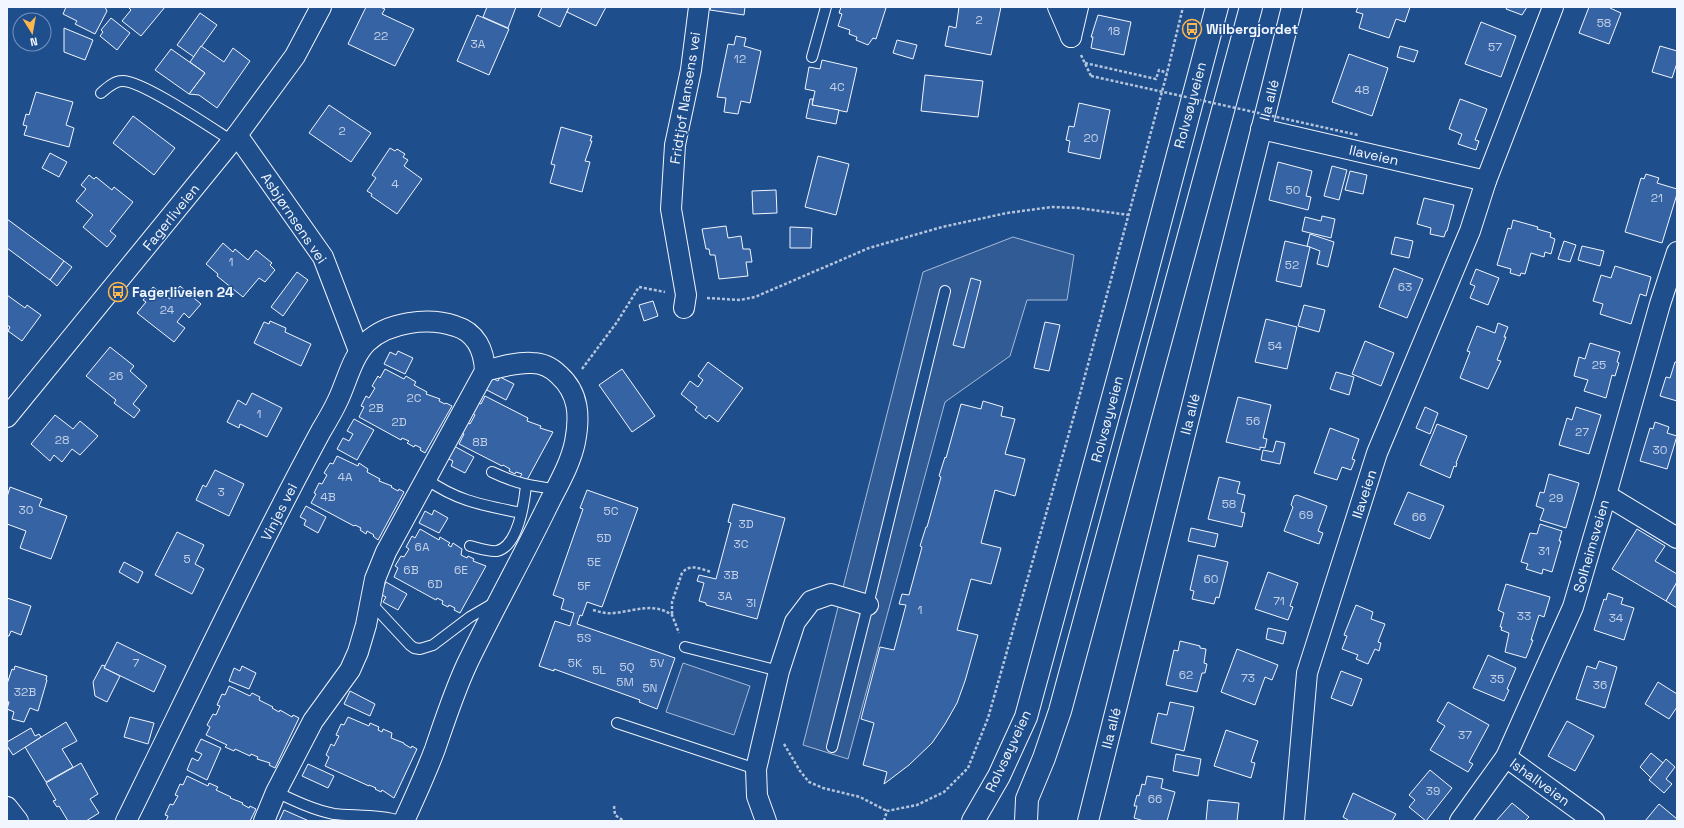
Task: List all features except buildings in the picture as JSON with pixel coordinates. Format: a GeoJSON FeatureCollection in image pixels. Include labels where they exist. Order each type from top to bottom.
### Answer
{"type":"FeatureCollection","features":[{"type":"Feature","properties":{"kind":"main road","name":"Rolvsøyveien"},"geometry":{"type":"LineString","coordinates":[[972,821],[999,776],[1026,717],[1138,309],[1217,7]]}},
{"type":"Feature","properties":{"kind":"main road"},"geometry":{"type":"LineString","coordinates":[[1026,821],[1027,798],[1044,758],[1060,711],[1251,7]]}},
{"type":"Feature","properties":{"kind":"main road"},"geometry":{"type":"LineString","coordinates":[[972,821],[990,821]]}},
{"type":"Feature","properties":{"kind":"street","name":"Fagerliveien"},"geometry":{"type":"LineString","coordinates":[[7,417],[234,138],[295,56],[321,7]]}},
{"type":"Feature","properties":{"kind":"street","name":"Fridtjof Nansens vei"},"geometry":{"type":"LineString","coordinates":[[685,301],[671,209],[675,145],[691,70],[699,7]]}},
{"type":"Feature","properties":{"kind":"street"},"geometry":{"type":"LineString","coordinates":[[1058,7],[1071,37],[1078,7]]}},
{"type":"Feature","properties":{"kind":"street","name":"Ila allé"},"geometry":{"type":"LineString","coordinates":[[1088,821],[1292,7]]}},
{"type":"Feature","properties":{"kind":"street","name":"Ilaveien"},"geometry":{"type":"LineString","coordinates":[[1294,821],[1307,673],[1377,453],[1470,231],[1486,181],[1553,7]]}},
{"type":"Feature","properties":{"kind":"street","name":"Ilaveien"},"geometry":{"type":"LineString","coordinates":[[1261,129],[1486,181]]}},
{"type":"Feature","properties":{"kind":"street","name":"Asbjørnsens vei"},"geometry":{"type":"LineString","coordinates":[[234,138],[323,257],[359,351]]}},
{"type":"Feature","properties":{"kind":"street","name":"Solheimsveien"},"geometry":{"type":"LineString","coordinates":[[1460,821],[1506,757],[1574,607],[1660,304],[1677,252]]}},
{"type":"Feature","properties":{"kind":"street","name":"Vinjes vei"},"geometry":{"type":"LineString","coordinates":[[126,821],[298,474],[338,401],[359,351],[368,341],[381,332],[397,326],[430,321],[445,322],[469,331],[476,338],[482,352],[485,371]]}},
{"type":"Feature","properties":{"kind":"street"},"geometry":{"type":"LineString","coordinates":[[264,821],[276,792],[313,721],[350,670],[358,652],[371,603],[375,579],[386,552],[485,371],[512,364],[532,363],[545,366],[555,372],[571,387],[577,409],[575,442],[570,462],[467,664],[451,701],[435,748],[404,821]]}},
{"type":"Feature","properties":{"kind":"street"},"geometry":{"type":"LineString","coordinates":[[1606,495],[1677,538]]}},
{"type":"Feature","properties":{"kind":"street"},"geometry":{"type":"LineString","coordinates":[[766,821],[757,796],[756,769],[779,671],[795,622],[810,601],[831,594],[868,605]]}},
{"type":"Feature","properties":{"kind":"street","name":"Ishallveien"},"geometry":{"type":"LineString","coordinates":[[1506,757],[1594,821]]}},
{"type":"Feature","properties":{"kind":"street"},"geometry":{"type":"LineString","coordinates":[[7,807],[18,821]]}},
{"type":"Feature","properties":{"kind":"lane"},"geometry":{"type":"LineString","coordinates":[[812,57],[826,7]]}},
{"type":"Feature","properties":{"kind":"lane"},"geometry":{"type":"LineString","coordinates":[[101,93],[117,82],[133,82],[204,123],[234,138]]}},
{"type":"Feature","properties":{"kind":"lane"},"geometry":{"type":"LineString","coordinates":[[832,747],[944,291]]}},
{"type":"Feature","properties":{"kind":"lane"},"geometry":{"type":"LineString","coordinates":[[492,472],[508,480],[526,486],[556,490]]}},
{"type":"Feature","properties":{"kind":"lane"},"geometry":{"type":"LineString","coordinates":[[426,479],[443,491],[458,498],[475,504],[522,513]]}},
{"type":"Feature","properties":{"kind":"lane"},"geometry":{"type":"LineString","coordinates":[[470,546],[495,551],[510,543],[522,513],[526,486]]}},
{"type":"Feature","properties":{"kind":"lane"},"geometry":{"type":"LineString","coordinates":[[371,603],[410,645],[414,648],[420,649],[433,645],[470,617],[501,599]]}},
{"type":"Feature","properties":{"kind":"lane"},"geometry":{"type":"LineString","coordinates":[[685,647],[779,671]]}},
{"type":"Feature","properties":{"kind":"lane"},"geometry":{"type":"LineString","coordinates":[[617,723],[756,769]]}},
{"type":"Feature","properties":{"kind":"lane"},"geometry":{"type":"LineString","coordinates":[[276,792],[314,809],[352,818],[391,818],[399,821]]}},
{"type":"Feature","properties":{"kind":"path"},"geometry":{"type":"LineString","coordinates":[[766,723],[777,733],[789,750],[800,771],[809,782],[823,788],[860,797],[887,811],[917,805],[944,792],[968,768],[988,718],[1077,405],[1167,73],[1183,7]]}},
{"type":"Feature","properties":{"kind":"path"},"geometry":{"type":"LineString","coordinates":[[1085,63],[1156,79],[1159,70],[1167,73]]}},
{"type":"Feature","properties":{"kind":"path"},"geometry":{"type":"LineString","coordinates":[[1091,76],[1358,135]]}},
{"type":"Feature","properties":{"kind":"path"},"geometry":{"type":"LineString","coordinates":[[571,387],[580,382],[581,371],[618,322],[639,287],[685,301],[740,300],[755,298],[771,292],[820,268],[869,248],[942,227],[1007,213],[1052,207],[1078,208],[1129,215]]}},
{"type":"Feature","properties":{"kind":"path"},"geometry":{"type":"LineString","coordinates":[[685,647],[672,615],[672,602],[682,573],[685,569],[691,567],[711,572]]}},
{"type":"Feature","properties":{"kind":"path"},"geometry":{"type":"LineString","coordinates":[[592,610],[604,613],[614,613],[643,607],[666,611],[672,615]]}},
{"type":"Feature","properties":{"kind":"path"},"geometry":{"type":"LineString","coordinates":[[614,806],[615,815],[624,821]]}},
{"type":"Feature","properties":{"kind":"path"},"geometry":{"type":"LineString","coordinates":[[884,821],[887,811]]}},
{"type":"Feature","properties":{"kind":"shaded area"},"geometry":{"type":"Polygon","coordinates":[[[1013,237],[1074,255],[1067,300],[1027,300],[1010,356],[945,402],[848,759],[803,745],[923,272],[1013,237]]]}},
{"type":"Feature","properties":{"kind":"shaded area"},"geometry":{"type":"Polygon","coordinates":[[[683,663],[750,686],[734,735],[666,712],[683,663]]]}},
{"type":"Feature","properties":{"kind":"place","name":"Wilbergjordet"},"geometry":{"type":"Point","coordinates":[1192,29]}},
{"type":"Feature","properties":{"kind":"place","name":"Fagerliveien 24"},"geometry":{"type":"Point","coordinates":[118,292]}}]}
